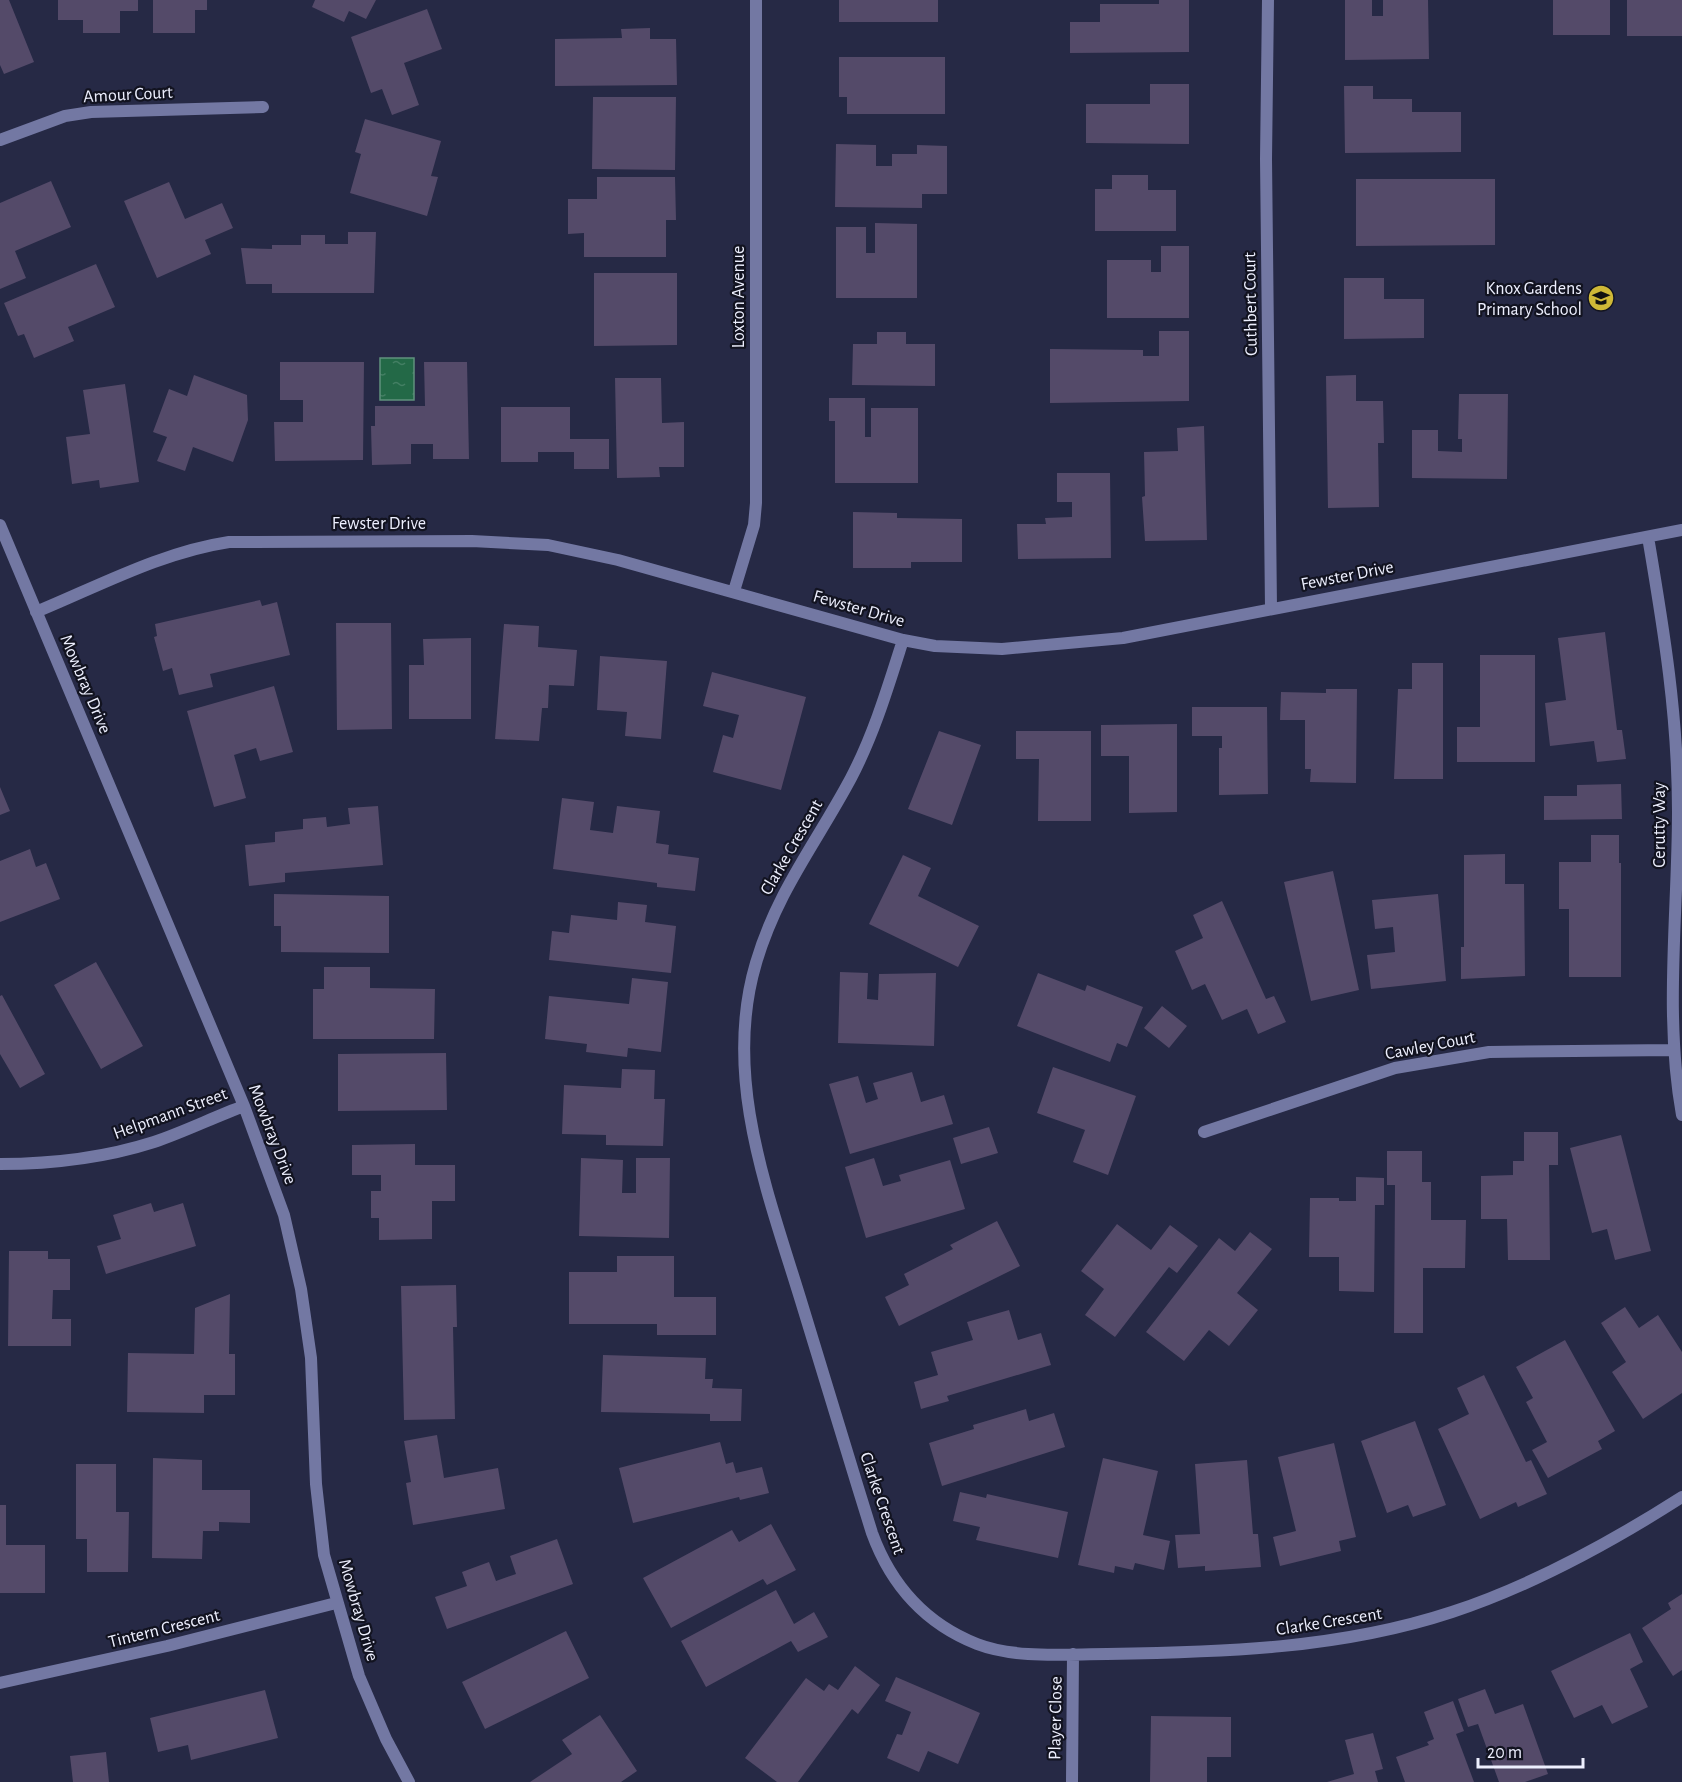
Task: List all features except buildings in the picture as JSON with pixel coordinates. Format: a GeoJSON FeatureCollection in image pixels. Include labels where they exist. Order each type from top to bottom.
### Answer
{"type":"FeatureCollection","features":[{"type":"Feature","properties":{"kind":"street","name":"Loxton Avenue"},"geometry":{"type":"LineString","coordinates":[[734,591],[754,525],[756,503],[756,0]]}},
{"type":"Feature","properties":{"kind":"street","name":"Cuthbert Court"},"geometry":{"type":"LineString","coordinates":[[1268,0],[1266,159],[1271,608]]}},
{"type":"Feature","properties":{"kind":"street","name":"Amour Court"},"geometry":{"type":"LineString","coordinates":[[0,140],[65,116],[91,112],[263,107]]}},
{"type":"Feature","properties":{"kind":"street","name":"Mowbray Drive"},"geometry":{"type":"LineString","coordinates":[[0,525],[244,1106],[284,1215],[301,1289],[311,1358],[319,1520],[336,1603],[358,1676],[386,1739],[409,1782]]}},
{"type":"Feature","properties":{"kind":"street","name":"Fewster Drive"},"geometry":{"type":"LineString","coordinates":[[36,612],[200,546],[261,540],[510,542],[548,545],[586,552],[734,591],[903,640],[965,649],[1066,645],[1123,638],[1682,530]]}},
{"type":"Feature","properties":{"kind":"street","name":"Cerutty Way"},"geometry":{"type":"LineString","coordinates":[[1648,537],[1668,653],[1676,729],[1678,812],[1673,1050],[1682,1115]]}},
{"type":"Feature","properties":{"kind":"street","name":"Clarke Crescent"},"geometry":{"type":"LineString","coordinates":[[903,640],[867,744],[835,807],[784,889],[756,963],[747,999],[744,1036],[744,1074],[748,1112],[768,1193],[882,1561],[899,1587],[937,1624],[964,1638],[1005,1651],[1073,1654],[1227,1652],[1316,1643],[1387,1630],[1452,1612],[1590,1553],[1682,1497]]}},
{"type":"Feature","properties":{"kind":"street","name":"Cawley Court"},"geometry":{"type":"LineString","coordinates":[[1204,1132],[1395,1068],[1489,1052],[1673,1050]]}},
{"type":"Feature","properties":{"kind":"street","name":"Helpmann Street"},"geometry":{"type":"LineString","coordinates":[[0,1164],[55,1162],[123,1151],[156,1141],[244,1106]]}},
{"type":"Feature","properties":{"kind":"street","name":"Tintern Crescent"},"geometry":{"type":"LineString","coordinates":[[0,1683],[167,1646],[336,1603]]}},
{"type":"Feature","properties":{"kind":"street","name":"Player Close"},"geometry":{"type":"LineString","coordinates":[[1072,1782],[1073,1654]]}},
{"type":"Feature","properties":{"kind":"water"},"geometry":{"type":"Polygon","coordinates":[[[380,358],[414,358],[414,400],[380,400],[380,358]]]}},
{"type":"Feature","properties":{"kind":"place","name":"Knox Gardens Primary School"},"geometry":{"type":"Point","coordinates":[1601,298]}}]}
